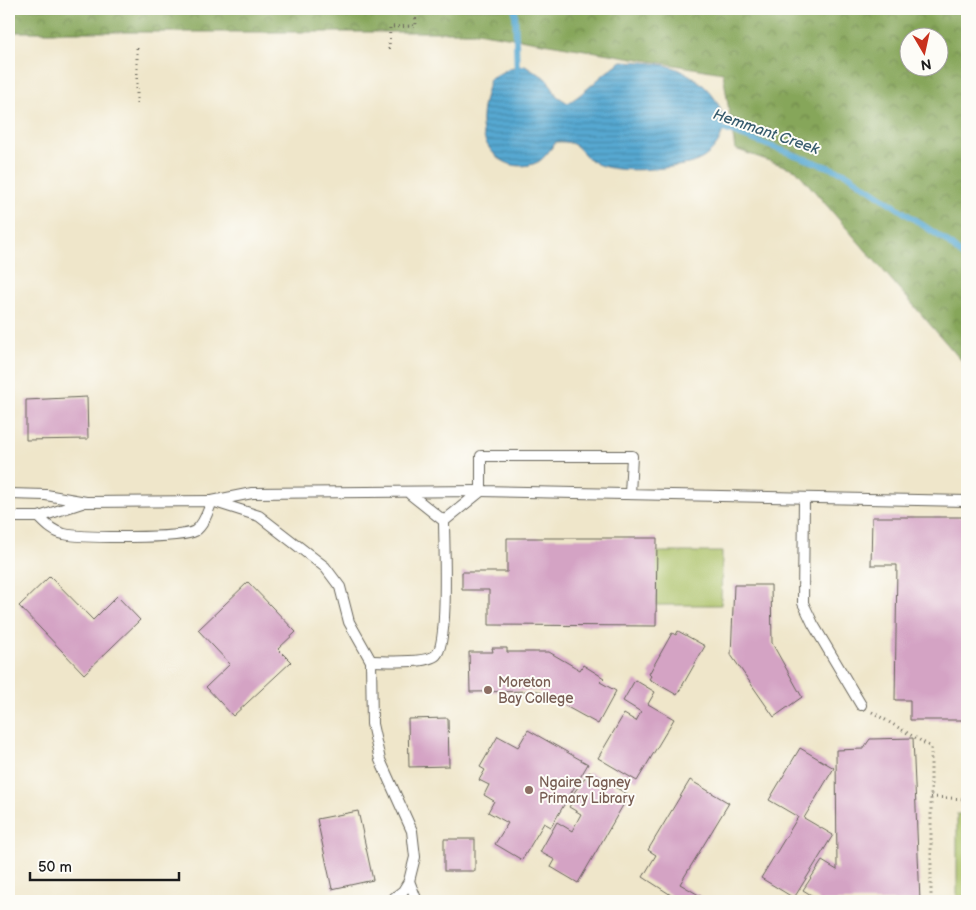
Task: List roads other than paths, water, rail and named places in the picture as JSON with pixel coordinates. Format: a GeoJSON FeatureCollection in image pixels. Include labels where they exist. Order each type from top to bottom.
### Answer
{"type":"FeatureCollection","features":[{"type":"Feature","properties":{"kind":"lane"},"geometry":{"type":"LineString","coordinates":[[481,492],[481,456],[632,456],[630,494]]}},
{"type":"Feature","properties":{"kind":"lane"},"geometry":{"type":"LineString","coordinates":[[444,521],[481,492]]}},
{"type":"Feature","properties":{"kind":"lane"},"geometry":{"type":"LineString","coordinates":[[9,494],[46,495],[86,502],[212,501],[252,493],[410,494],[481,492],[967,501]]}},
{"type":"Feature","properties":{"kind":"lane"},"geometry":{"type":"LineString","coordinates":[[410,494],[444,521]]}},
{"type":"Feature","properties":{"kind":"lane"},"geometry":{"type":"LineString","coordinates":[[804,498],[803,604],[861,704]]}},
{"type":"Feature","properties":{"kind":"lane"},"geometry":{"type":"LineString","coordinates":[[39,517],[55,531],[72,536],[176,536],[195,530],[202,524],[212,501]]}},
{"type":"Feature","properties":{"kind":"lane"},"geometry":{"type":"LineString","coordinates":[[212,501],[260,516],[325,568],[340,588],[350,622],[371,661],[372,724],[380,760],[412,830],[415,857],[409,880],[403,891],[390,901]]}},
{"type":"Feature","properties":{"kind":"lane"},"geometry":{"type":"LineString","coordinates":[[9,517],[39,517],[86,502]]}},
{"type":"Feature","properties":{"kind":"lane"},"geometry":{"type":"LineString","coordinates":[[371,661],[425,660],[435,656],[442,648],[444,626],[444,521]]}},
{"type":"Feature","properties":{"kind":"lane"},"geometry":{"type":"LineString","coordinates":[[409,880],[417,901]]}},
{"type":"Feature","properties":{"kind":"water"},"geometry":{"type":"Polygon","coordinates":[[[622,61],[656,63],[669,66],[686,73],[706,88],[720,108],[723,119],[723,131],[718,143],[709,154],[688,164],[667,168],[629,170],[597,164],[571,143],[556,142],[540,161],[518,166],[500,159],[487,145],[482,125],[482,113],[490,79],[509,68],[525,65],[547,79],[557,96],[568,103],[622,61]]]}},
{"type":"Feature","properties":{"kind":"waterway","name":"Hemmant Creek"},"geometry":{"type":"LineString","coordinates":[[515,9],[517,75]]}},
{"type":"Feature","properties":{"kind":"waterway","name":"Hemmant Creek"},"geometry":{"type":"LineString","coordinates":[[715,126],[847,174],[945,240],[967,260]]}},
{"type":"Feature","properties":{"kind":"place","name":"Moreton Bay College"},"geometry":{"type":"Point","coordinates":[488,690]}},
{"type":"Feature","properties":{"kind":"place","name":"Ngaire Tagney Primary Library"},"geometry":{"type":"Point","coordinates":[529,790]}}]}
